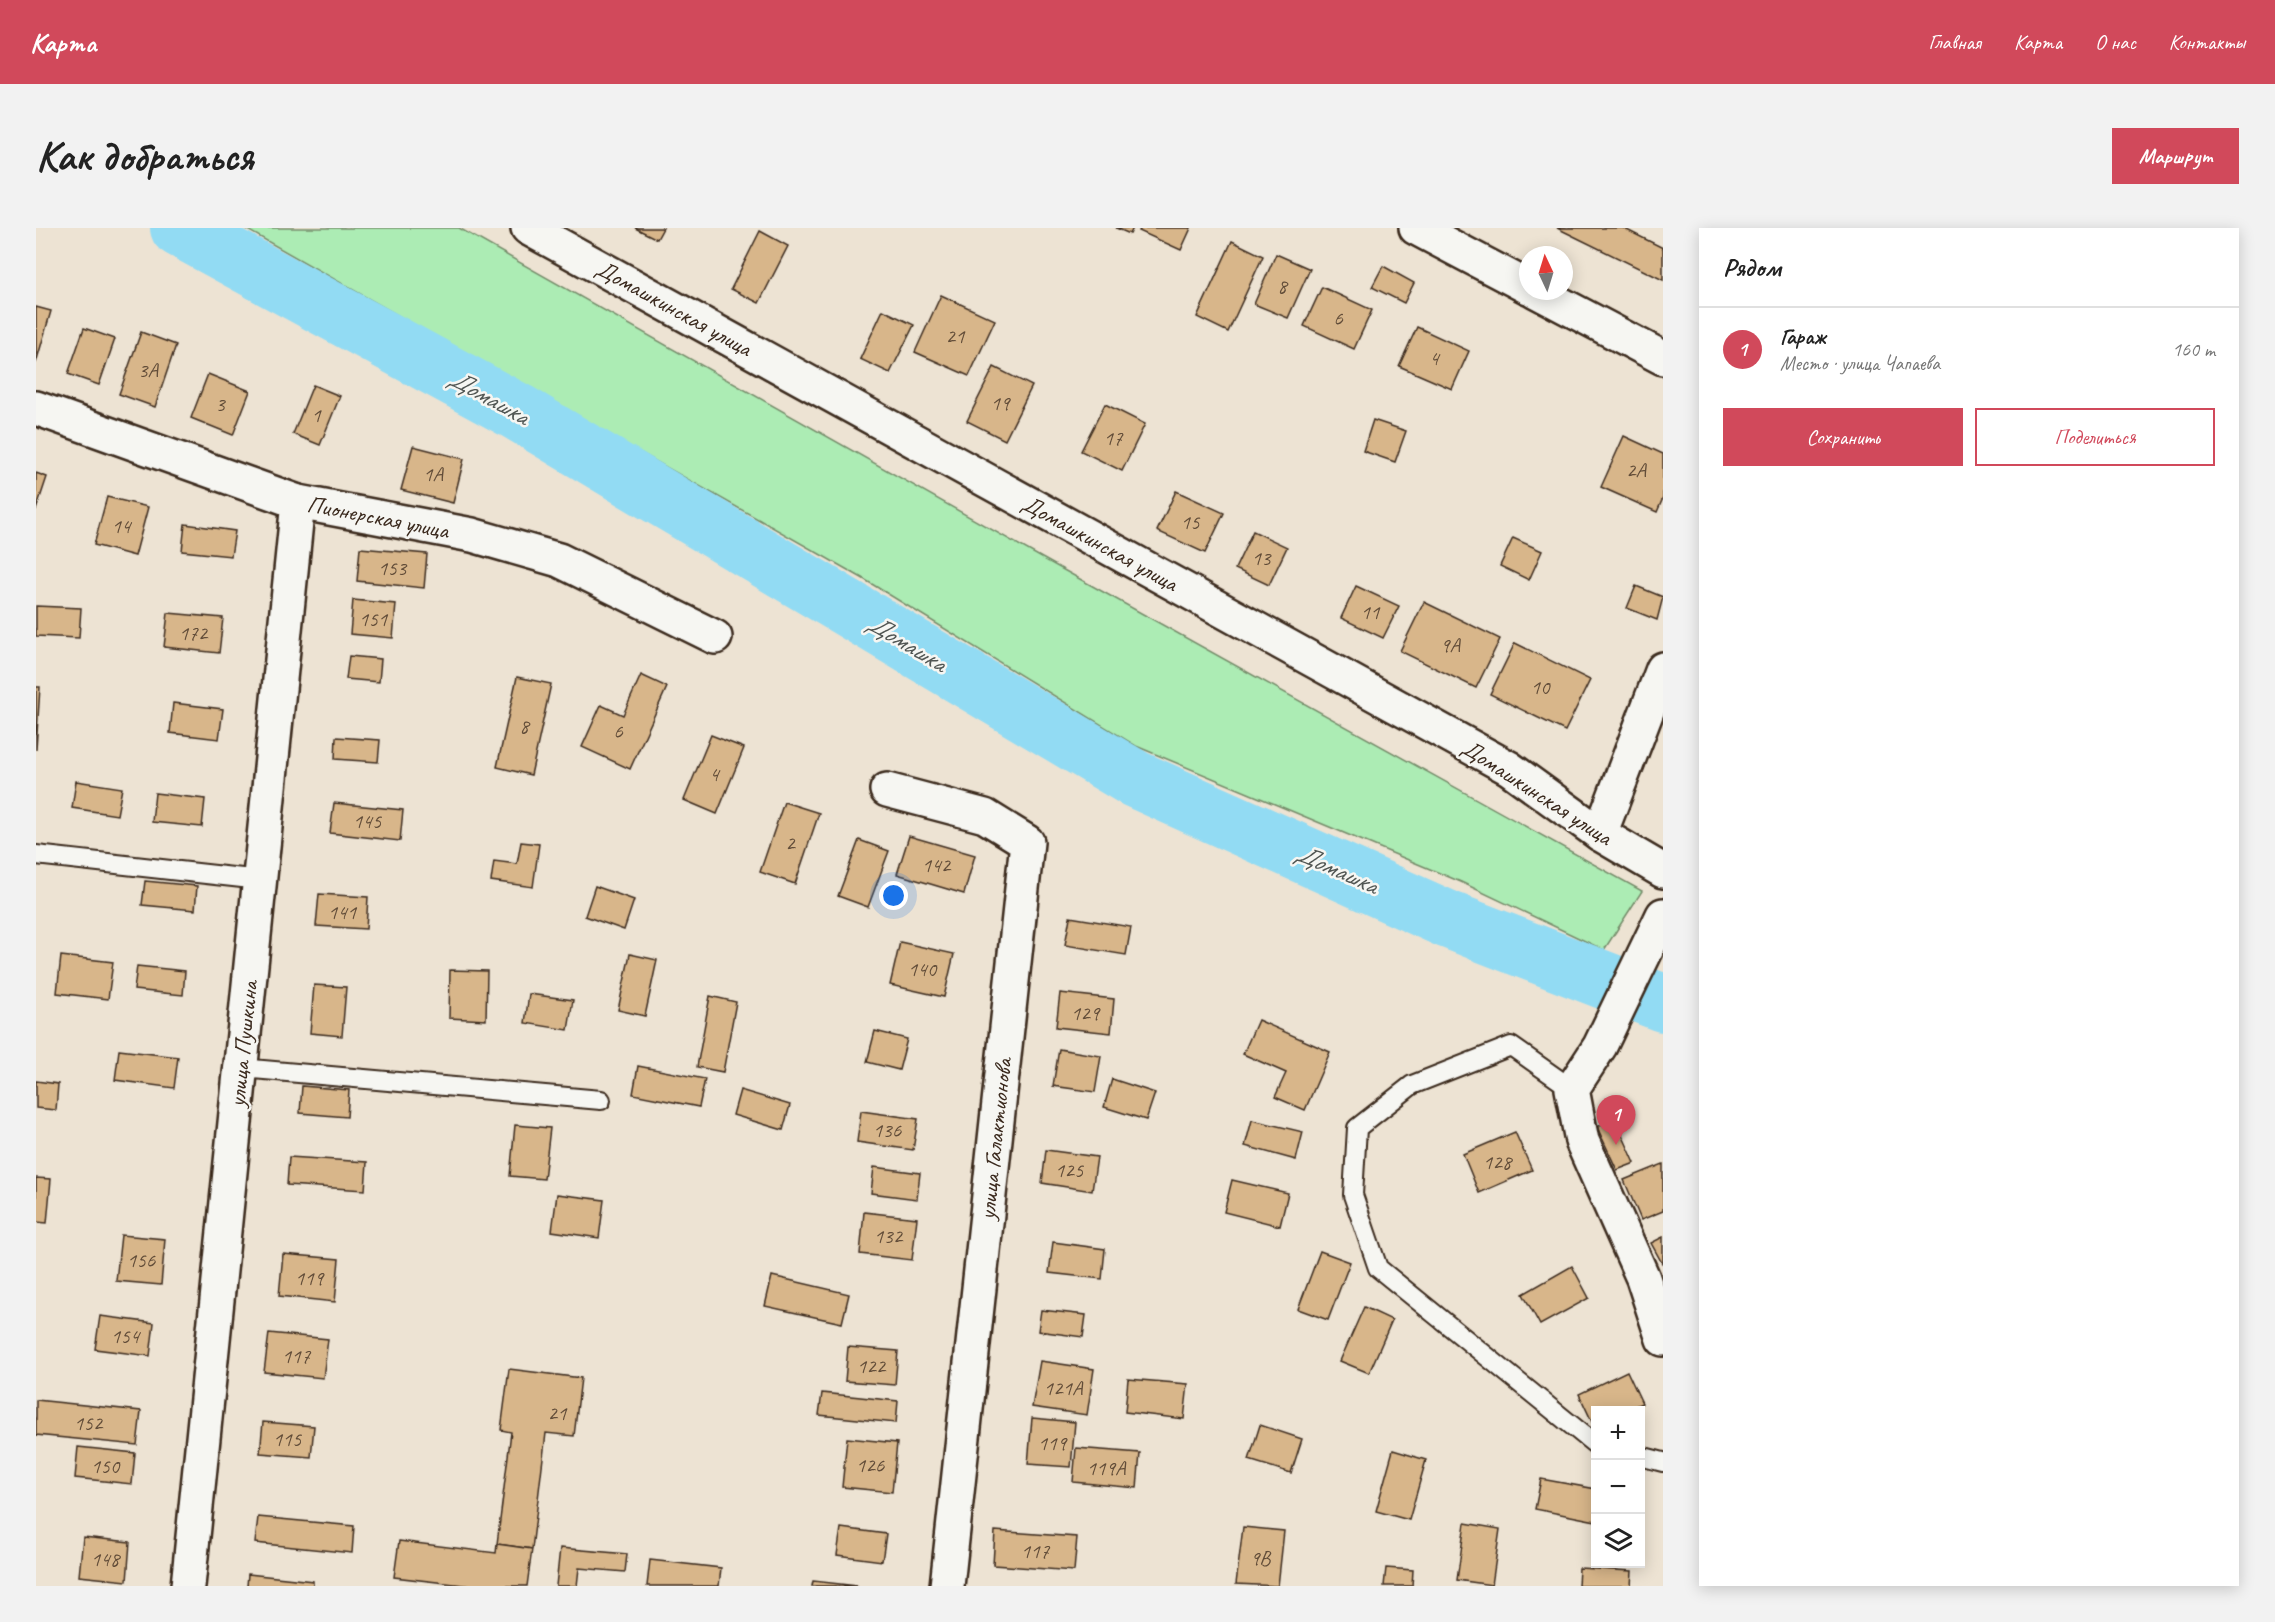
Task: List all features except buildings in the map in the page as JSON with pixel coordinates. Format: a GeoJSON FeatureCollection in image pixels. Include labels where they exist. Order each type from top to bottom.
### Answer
{"type":"FeatureCollection","features":[{"type":"Feature","properties":{"kind":"street","name":"Домашкинская улица"},"geometry":{"type":"LineString","coordinates":[[528,228],[1509,768],[1600,834],[1663,870]]}},
{"type":"Feature","properties":{"kind":"street"},"geometry":{"type":"LineString","coordinates":[[1416,228],[1519,282]]}},
{"type":"Feature","properties":{"kind":"street"},"geometry":{"type":"LineString","coordinates":[[1553,300],[1663,358]]}},
{"type":"Feature","properties":{"kind":"street","name":"Пионерская улица"},"geometry":{"type":"LineString","coordinates":[[36,408],[298,502],[472,535],[559,560],[715,637]]}},
{"type":"Feature","properties":{"kind":"street","name":"улица Пушкина"},"geometry":{"type":"LineString","coordinates":[[188,1586],[298,502]]}},
{"type":"Feature","properties":{"kind":"street"},"geometry":{"type":"LineString","coordinates":[[1600,834],[1663,669]]}},
{"type":"Feature","properties":{"kind":"street","name":"улица Галактионова"},"geometry":{"type":"LineString","coordinates":[[887,789],[985,816],[1027,842],[946,1586]]}},
{"type":"Feature","properties":{"kind":"street"},"geometry":{"type":"LineString","coordinates":[[1663,915],[1600,1046],[1572,1089],[1582,1141],[1643,1278],[1663,1339]]}},
{"type":"Feature","properties":{"kind":"lane"},"geometry":{"type":"LineString","coordinates":[[36,855],[260,880]]}},
{"type":"Feature","properties":{"kind":"lane"},"geometry":{"type":"LineString","coordinates":[[1572,1089],[1511,1047],[1412,1084],[1357,1128],[1353,1195],[1378,1268],[1591,1440]]}},
{"type":"Feature","properties":{"kind":"lane"},"geometry":{"type":"LineString","coordinates":[[241,1068],[601,1100]]}},
{"type":"Feature","properties":{"kind":"lane"},"geometry":{"type":"LineString","coordinates":[[1645,1457],[1663,1462]]}},
{"type":"Feature","properties":{"kind":"green space"},"geometry":{"type":"Polygon","coordinates":[[[244,228],[459,228],[1042,558],[1642,891],[1604,950],[1461,882],[1136,746],[862,578],[244,228]]]}},
{"type":"Feature","properties":{"kind":"waterway","name":"Домашка"},"geometry":{"type":"LineString","coordinates":[[179,228],[518,412],[1135,779],[1449,920],[1663,1003]]}},
{"type":"Feature","properties":{"kind":"place","name":"Гараж"},"geometry":{"type":"Point","coordinates":[1616,1145]}}]}
